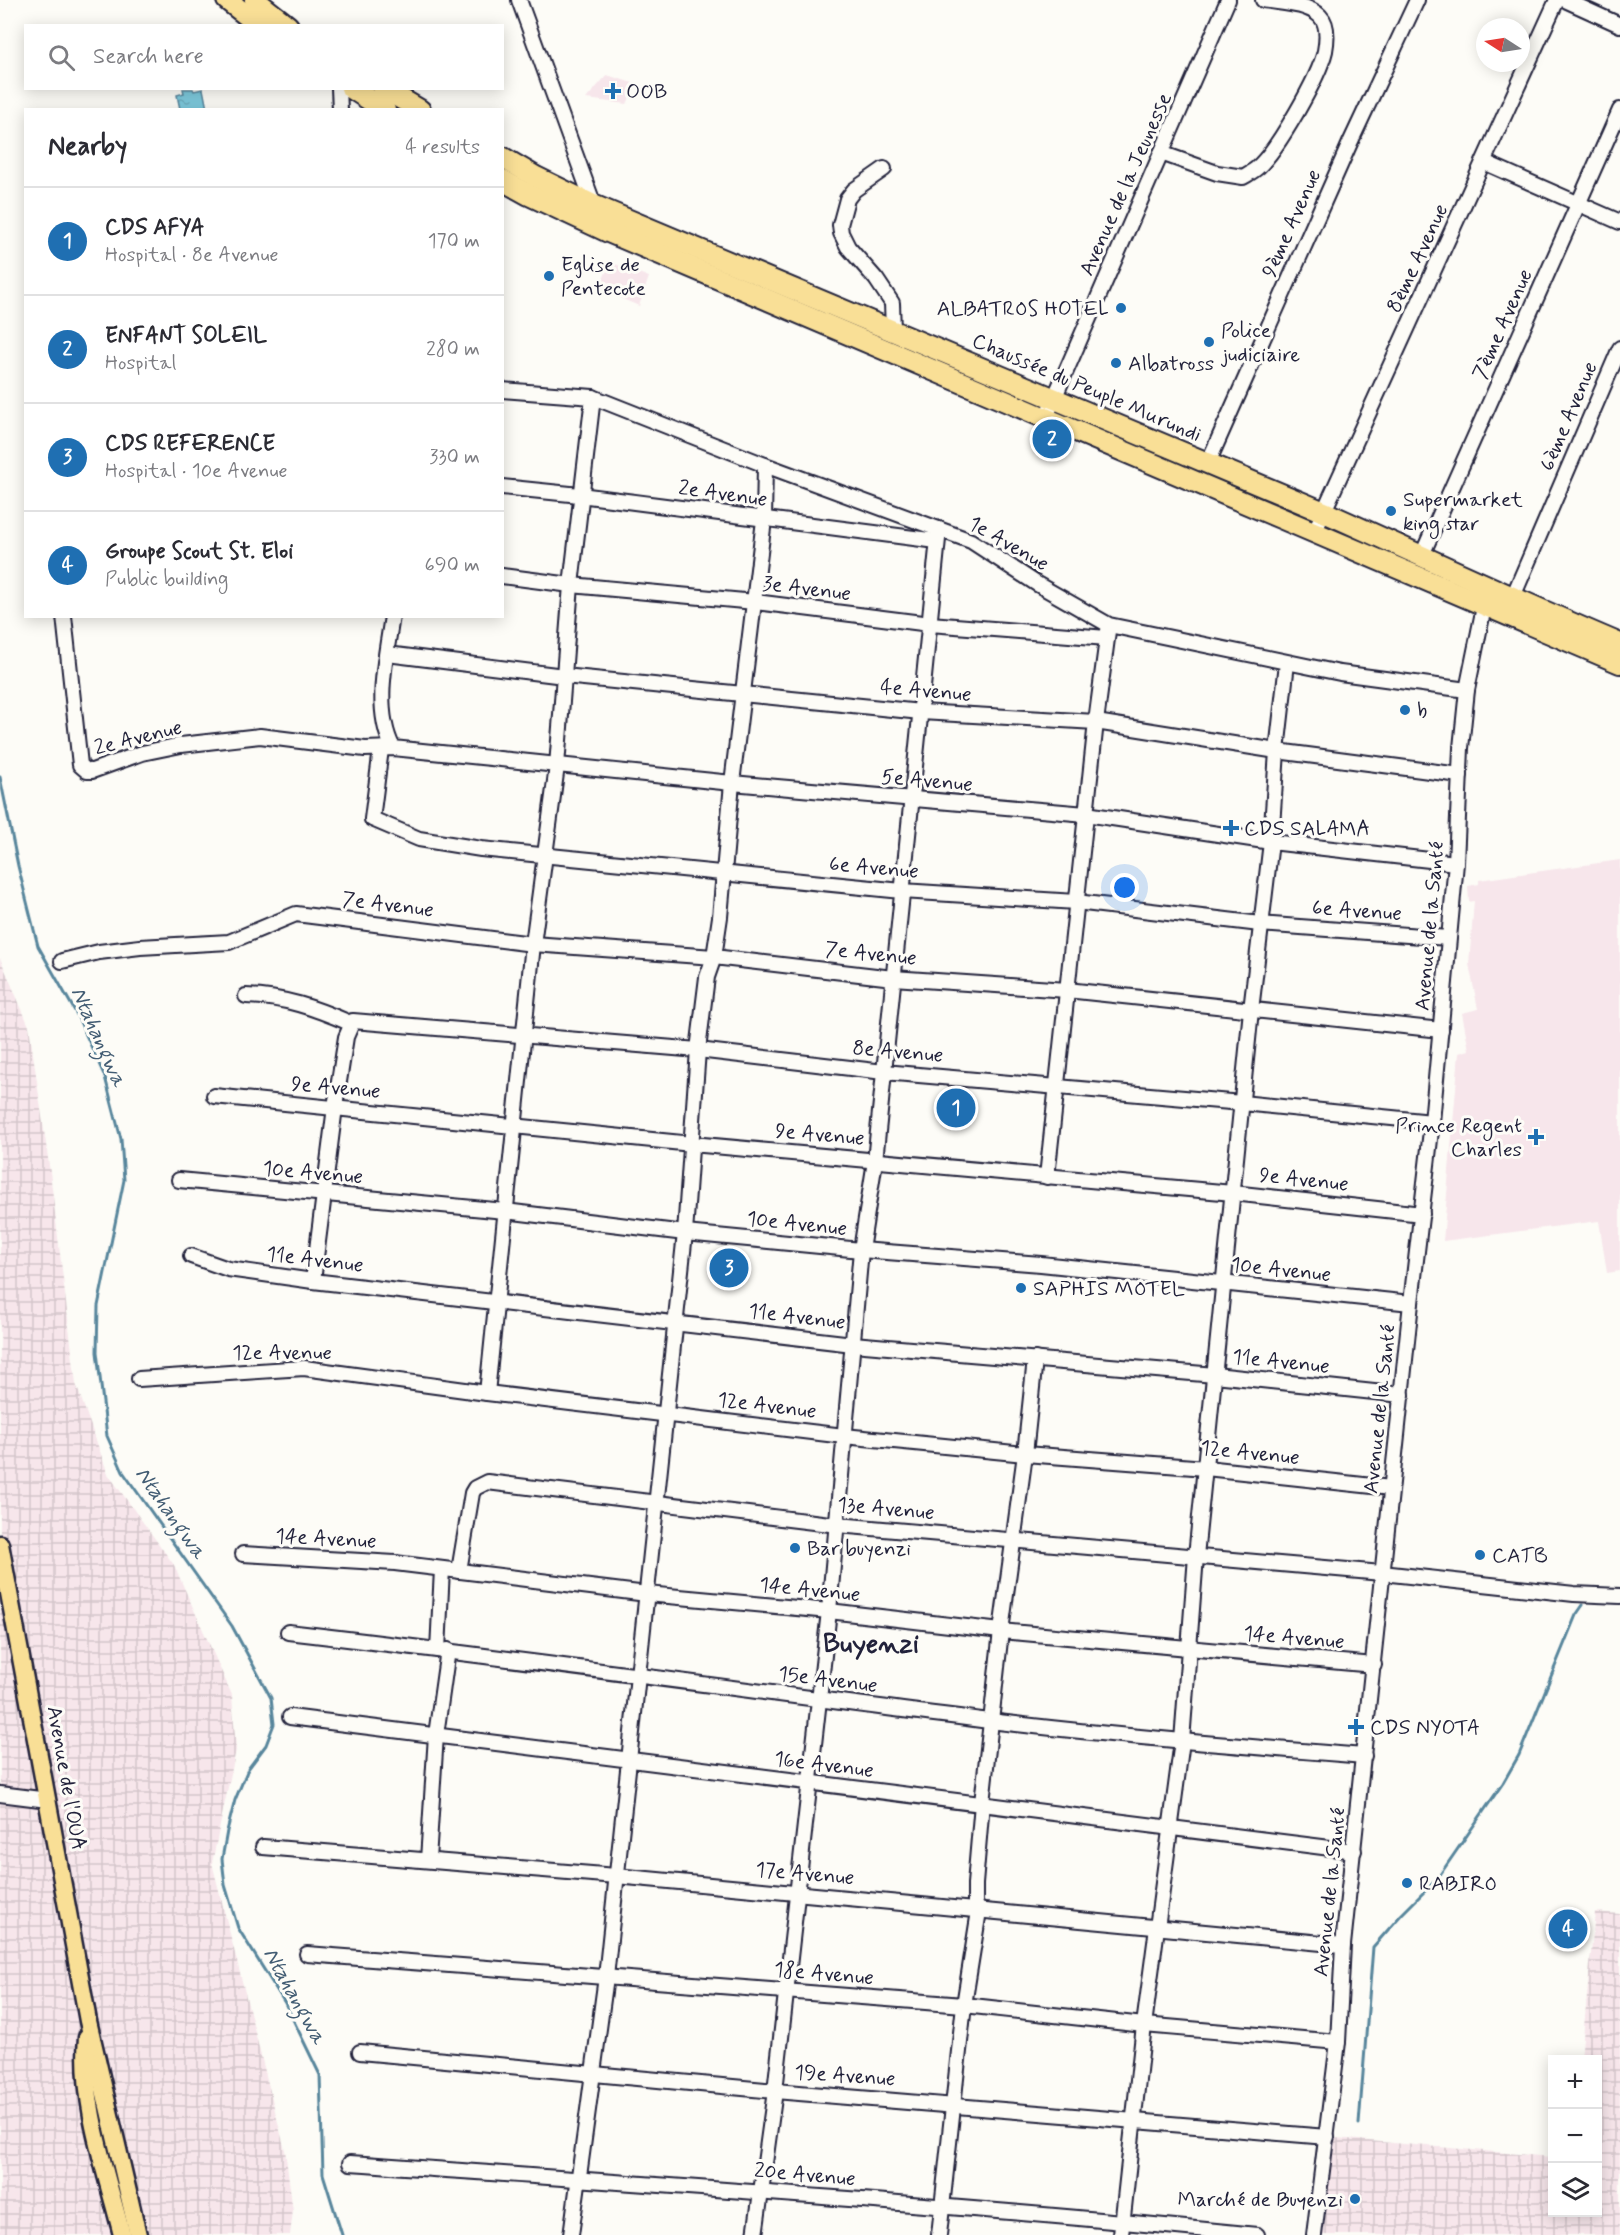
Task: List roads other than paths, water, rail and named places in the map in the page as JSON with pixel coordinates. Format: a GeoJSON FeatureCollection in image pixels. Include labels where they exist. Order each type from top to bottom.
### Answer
{"type":"FeatureCollection","features":[{"type":"Feature","properties":{"kind":"highway"},"geometry":{"type":"LineString","coordinates":[[227,0],[257,24]]}},
{"type":"Feature","properties":{"kind":"highway"},"geometry":{"type":"LineString","coordinates":[[255,0],[285,24]]}},
{"type":"Feature","properties":{"kind":"highway"},"geometry":{"type":"LineString","coordinates":[[354,90],[382,108]]}},
{"type":"Feature","properties":{"kind":"highway"},"geometry":{"type":"LineString","coordinates":[[386,90],[417,108]]}},
{"type":"Feature","properties":{"kind":"highway","name":"Chaussée du Peuple Murundi"},"geometry":{"type":"LineString","coordinates":[[504,159],[593,205],[1422,555],[1486,596],[1620,663]]}},
{"type":"Feature","properties":{"kind":"highway","name":"Chaussée du Peuple Murundi"},"geometry":{"type":"LineString","coordinates":[[504,181],[606,231],[1314,533],[1486,596],[1512,598],[1620,644]]}},
{"type":"Feature","properties":{"kind":"main road","name":"Avenue de l'OUA"},"geometry":{"type":"LineString","coordinates":[[0,1544],[88,2021],[84,2061],[85,2079],[138,2235]]}},
{"type":"Feature","properties":{"kind":"main road","name":"Avenue de l'OUA"},"geometry":{"type":"LineString","coordinates":[[105,2136],[123,2235]]}},
{"type":"Feature","properties":{"kind":"street"},"geometry":{"type":"LineString","coordinates":[[519,0],[593,205],[606,231]]}},
{"type":"Feature","properties":{"kind":"street","name":"Avenue de la Jeunesse"},"geometry":{"type":"LineString","coordinates":[[1046,417],[1228,0]]}},
{"type":"Feature","properties":{"kind":"street"},"geometry":{"type":"LineString","coordinates":[[1161,153],[1217,173],[1242,177],[1259,166],[1282,136],[1312,85],[1325,51],[1327,30],[1322,17],[1311,9],[1263,0]]}},
{"type":"Feature","properties":{"kind":"street","name":"9ème Avenue"},"geometry":{"type":"LineString","coordinates":[[1207,465],[1350,143],[1417,0]]}},
{"type":"Feature","properties":{"kind":"street","name":"8ème Avenue"},"geometry":{"type":"LineString","coordinates":[[1314,533],[1557,0]]}},
{"type":"Feature","properties":{"kind":"street"},"geometry":{"type":"LineString","coordinates":[[1565,0],[1620,25]]}},
{"type":"Feature","properties":{"kind":"street"},"geometry":{"type":"LineString","coordinates":[[339,90],[340,108]]}},
{"type":"Feature","properties":{"kind":"street","name":"7ème Avenue"},"geometry":{"type":"LineString","coordinates":[[1422,555],[1620,110]]}},
{"type":"Feature","properties":{"kind":"street"},"geometry":{"type":"LineString","coordinates":[[1484,162],[1620,222]]}},
{"type":"Feature","properties":{"kind":"street"},"geometry":{"type":"LineString","coordinates":[[884,170],[854,190],[847,199],[840,225],[848,248],[876,279],[892,303],[893,330]]}},
{"type":"Feature","properties":{"kind":"street","name":"6ème Avenue"},"geometry":{"type":"LineString","coordinates":[[1512,598],[1620,348]]}},
{"type":"Feature","properties":{"kind":"street","name":"1e Avenue"},"geometry":{"type":"LineString","coordinates":[[504,390],[593,397],[938,535],[971,541],[1108,632],[1340,673],[1467,690]]}},
{"type":"Feature","properties":{"kind":"street"},"geometry":{"type":"LineString","coordinates":[[487,1393],[533,944],[557,766],[571,585],[593,397]]}},
{"type":"Feature","properties":{"kind":"street"},"geometry":{"type":"LineString","coordinates":[[571,2235],[606,1977],[685,1233],[698,1050],[707,977],[714,957],[725,874],[732,783],[764,520],[765,465]]}},
{"type":"Feature","properties":{"kind":"street","name":"2e Avenue"},"geometry":{"type":"LineString","coordinates":[[504,487],[764,520],[938,535]]}},
{"type":"Feature","properties":{"kind":"street"},"geometry":{"type":"LineString","coordinates":[[755,2235],[775,2091],[829,1611],[861,1250],[875,1161],[938,535]]}},
{"type":"Feature","properties":{"kind":"street","name":"3e Avenue"},"geometry":{"type":"LineString","coordinates":[[504,576],[571,585],[755,602],[930,624],[1108,632]]}},
{"type":"Feature","properties":{"kind":"street","name":"Avenue de la Santé"},"geometry":{"type":"LineString","coordinates":[[1314,2235],[1338,2042],[1343,1945],[1442,1030],[1467,690],[1486,596]]}},
{"type":"Feature","properties":{"kind":"street","name":"2e Avenue"},"geometry":{"type":"LineString","coordinates":[[64,618],[80,765],[87,771],[142,753],[182,745],[260,736],[387,749]]}},
{"type":"Feature","properties":{"kind":"street"},"geometry":{"type":"LineString","coordinates":[[387,749],[383,703],[392,618]]}},
{"type":"Feature","properties":{"kind":"street"},"geometry":{"type":"LineString","coordinates":[[1047,1177],[1096,722],[1108,632]]}},
{"type":"Feature","properties":{"kind":"street","name":"4e Avenue"},"geometry":{"type":"LineString","coordinates":[[387,654],[564,676],[921,712],[1096,722],[1278,752],[1460,775]]}},
{"type":"Feature","properties":{"kind":"street"},"geometry":{"type":"LineString","coordinates":[[1121,2228],[1144,2025],[1159,1928],[1182,1741],[1196,1556],[1260,924],[1271,842],[1287,663]]}},
{"type":"Feature","properties":{"kind":"street","name":"5e Avenue"},"geometry":{"type":"LineString","coordinates":[[387,749],[913,800],[1086,814],[1271,842],[1456,864]]}},
{"type":"Feature","properties":{"kind":"street","name":"6e Avenue"},"geometry":{"type":"LineString","coordinates":[[387,749],[371,816],[375,822],[418,839],[544,856],[725,874],[902,891],[1076,902],[1260,924],[1448,938]]}},
{"type":"Feature","properties":{"kind":"street","name":"7e Avenue"},"geometry":{"type":"LineString","coordinates":[[62,961],[120,949],[229,942],[296,914],[533,944],[714,957],[893,978],[1067,990],[1442,1030]]}},
{"type":"Feature","properties":{"kind":"street","name":"8e Avenue"},"geometry":{"type":"LineString","coordinates":[[246,996],[270,996],[298,1002],[355,1021],[698,1050],[884,1072],[1242,1102],[1432,1122]]}},
{"type":"Feature","properties":{"kind":"street"},"geometry":{"type":"LineString","coordinates":[[313,1281],[335,1107],[355,1021]]}},
{"type":"Feature","properties":{"kind":"street","name":"9e Avenue"},"geometry":{"type":"LineString","coordinates":[[213,1096],[692,1144],[1233,1193],[1422,1214]]}},
{"type":"Feature","properties":{"kind":"street","name":"10e Avenue"},"geometry":{"type":"LineString","coordinates":[[179,1180],[505,1211],[685,1233],[1041,1264],[1411,1304]]}},
{"type":"Feature","properties":{"kind":"street","name":"11e Avenue"},"geometry":{"type":"LineString","coordinates":[[191,1256],[228,1269],[313,1281],[853,1344],[1215,1375],[1402,1395]]}},
{"type":"Feature","properties":{"kind":"street"},"geometry":{"type":"LineString","coordinates":[[939,2235],[955,2105],[964,2005],[979,1911],[975,1903],[975,1884],[982,1803],[1035,1359]]}},
{"type":"Feature","properties":{"kind":"street","name":"12e Avenue"},"geometry":{"type":"LineString","coordinates":[[139,1379],[304,1368],[487,1393],[844,1436],[1025,1454],[1206,1468],[1391,1488]]}},
{"type":"Feature","properties":{"kind":"street","name":"13e Avenue"},"geometry":{"type":"LineString","coordinates":[[460,1566],[472,1493],[475,1488],[487,1482],[838,1525],[1382,1573],[1574,1594],[1620,1596]]}},
{"type":"Feature","properties":{"kind":"street"},"geometry":{"type":"LineString","coordinates":[[315,1548],[460,1566]]}},
{"type":"Feature","properties":{"kind":"street","name":"14e Avenue"},"geometry":{"type":"LineString","coordinates":[[243,1554],[368,1561],[442,1569],[460,1566],[647,1594],[829,1611],[1001,1631],[1374,1665]]}},
{"type":"Feature","properties":{"kind":"street"},"geometry":{"type":"LineString","coordinates":[[428,1860],[443,1650],[442,1569]]}},
{"type":"Feature","properties":{"kind":"street","name":"15e Avenue"},"geometry":{"type":"LineString","coordinates":[[288,1632],[992,1721],[1182,1741],[1364,1756]]}},
{"type":"Feature","properties":{"kind":"street","name":"16e Avenue"},"geometry":{"type":"LineString","coordinates":[[290,1717],[1354,1851]]}},
{"type":"Feature","properties":{"kind":"street"},"geometry":{"type":"LineString","coordinates":[[0,1794],[48,1800]]}},
{"type":"Feature","properties":{"kind":"street","name":"17e Avenue"},"geometry":{"type":"LineString","coordinates":[[263,1847],[616,1876],[1343,1945]]}},
{"type":"Feature","properties":{"kind":"street","name":"18e Avenue"},"geometry":{"type":"LineString","coordinates":[[307,1954],[964,2005],[1144,2025],[1338,2042]]}},
{"type":"Feature","properties":{"kind":"street","name":"19e Avenue"},"geometry":{"type":"LineString","coordinates":[[360,2052],[592,2075],[1327,2137]]}},
{"type":"Feature","properties":{"kind":"street","name":"20e Avenue"},"geometry":{"type":"LineString","coordinates":[[350,2163],[761,2191],[942,2206],[1121,2228],[1257,2235]]}},
{"type":"Feature","properties":{"kind":"water"},"geometry":{"type":"Polygon","coordinates":[[[183,90],[203,90],[207,108],[180,108],[177,95],[184,93],[183,90]]]}},
{"type":"Feature","properties":{"kind":"waterway","name":"Ntahangwa"},"geometry":{"type":"LineString","coordinates":[[0,777],[18,866],[38,946],[76,1013],[105,1077],[121,1139],[124,1180],[98,1306],[97,1352],[107,1436],[123,1472],[232,1626],[271,1698],[274,1724],[266,1745],[248,1769],[235,1800],[227,1831],[222,1859],[225,1885],[238,1928],[285,2003],[320,2075],[323,2174],[342,2235]]}},
{"type":"Feature","properties":{"kind":"waterway"},"geometry":{"type":"LineString","coordinates":[[1359,2124],[1373,1947],[1437,1879],[1503,1783],[1519,1755],[1576,1615],[1583,1605]]}},
{"type":"Feature","properties":{"kind":"place","name":"OOB"},"geometry":{"type":"Point","coordinates":[613,91]}},
{"type":"Feature","properties":{"kind":"place","name":"Eglise de Pentecote"},"geometry":{"type":"Point","coordinates":[549,276]}},
{"type":"Feature","properties":{"kind":"place","name":"ALBATROS HOTEL"},"geometry":{"type":"Point","coordinates":[1121,308]}},
{"type":"Feature","properties":{"kind":"place","name":"Police judiciaire"},"geometry":{"type":"Point","coordinates":[1209,342]}},
{"type":"Feature","properties":{"kind":"place","name":"Albatross"},"geometry":{"type":"Point","coordinates":[1116,363]}},
{"type":"Feature","properties":{"kind":"place","name":"ENFANT SOLEIL"},"geometry":{"type":"Point","coordinates":[1052,439]}},
{"type":"Feature","properties":{"kind":"place","name":"Supermarket king star"},"geometry":{"type":"Point","coordinates":[1391,511]}},
{"type":"Feature","properties":{"kind":"place","name":"b"},"geometry":{"type":"Point","coordinates":[1405,710]}},
{"type":"Feature","properties":{"kind":"place","name":"CDS SALAMA"},"geometry":{"type":"Point","coordinates":[1231,828]}},
{"type":"Feature","properties":{"kind":"place","name":"CDS AFYA"},"geometry":{"type":"Point","coordinates":[956,1108]}},
{"type":"Feature","properties":{"kind":"place","name":"Prince Regent Charles"},"geometry":{"type":"Point","coordinates":[1536,1137]}},
{"type":"Feature","properties":{"kind":"place","name":"CDS REFERENCE"},"geometry":{"type":"Point","coordinates":[729,1268]}},
{"type":"Feature","properties":{"kind":"place","name":"SAPHIS MOTEL"},"geometry":{"type":"Point","coordinates":[1021,1288]}},
{"type":"Feature","properties":{"kind":"place","name":"Bar buyenzi"},"geometry":{"type":"Point","coordinates":[795,1548]}},
{"type":"Feature","properties":{"kind":"place","name":"CATB"},"geometry":{"type":"Point","coordinates":[1480,1555]}},
{"type":"Feature","properties":{"kind":"place","name":"CDS NYOTA"},"geometry":{"type":"Point","coordinates":[1356,1727]}},
{"type":"Feature","properties":{"kind":"place","name":"RABIRO"},"geometry":{"type":"Point","coordinates":[1407,1883]}},
{"type":"Feature","properties":{"kind":"place","name":"Groupe Scout St. Eloi"},"geometry":{"type":"Point","coordinates":[1568,1929]}},
{"type":"Feature","properties":{"kind":"place","name":"Marché de Buyenzi"},"geometry":{"type":"Point","coordinates":[1355,2199]}},
{"type":"Feature","properties":{"kind":"district","name":"Buyenzi"},"geometry":{"type":"Point","coordinates":[871,1643]}}]}
